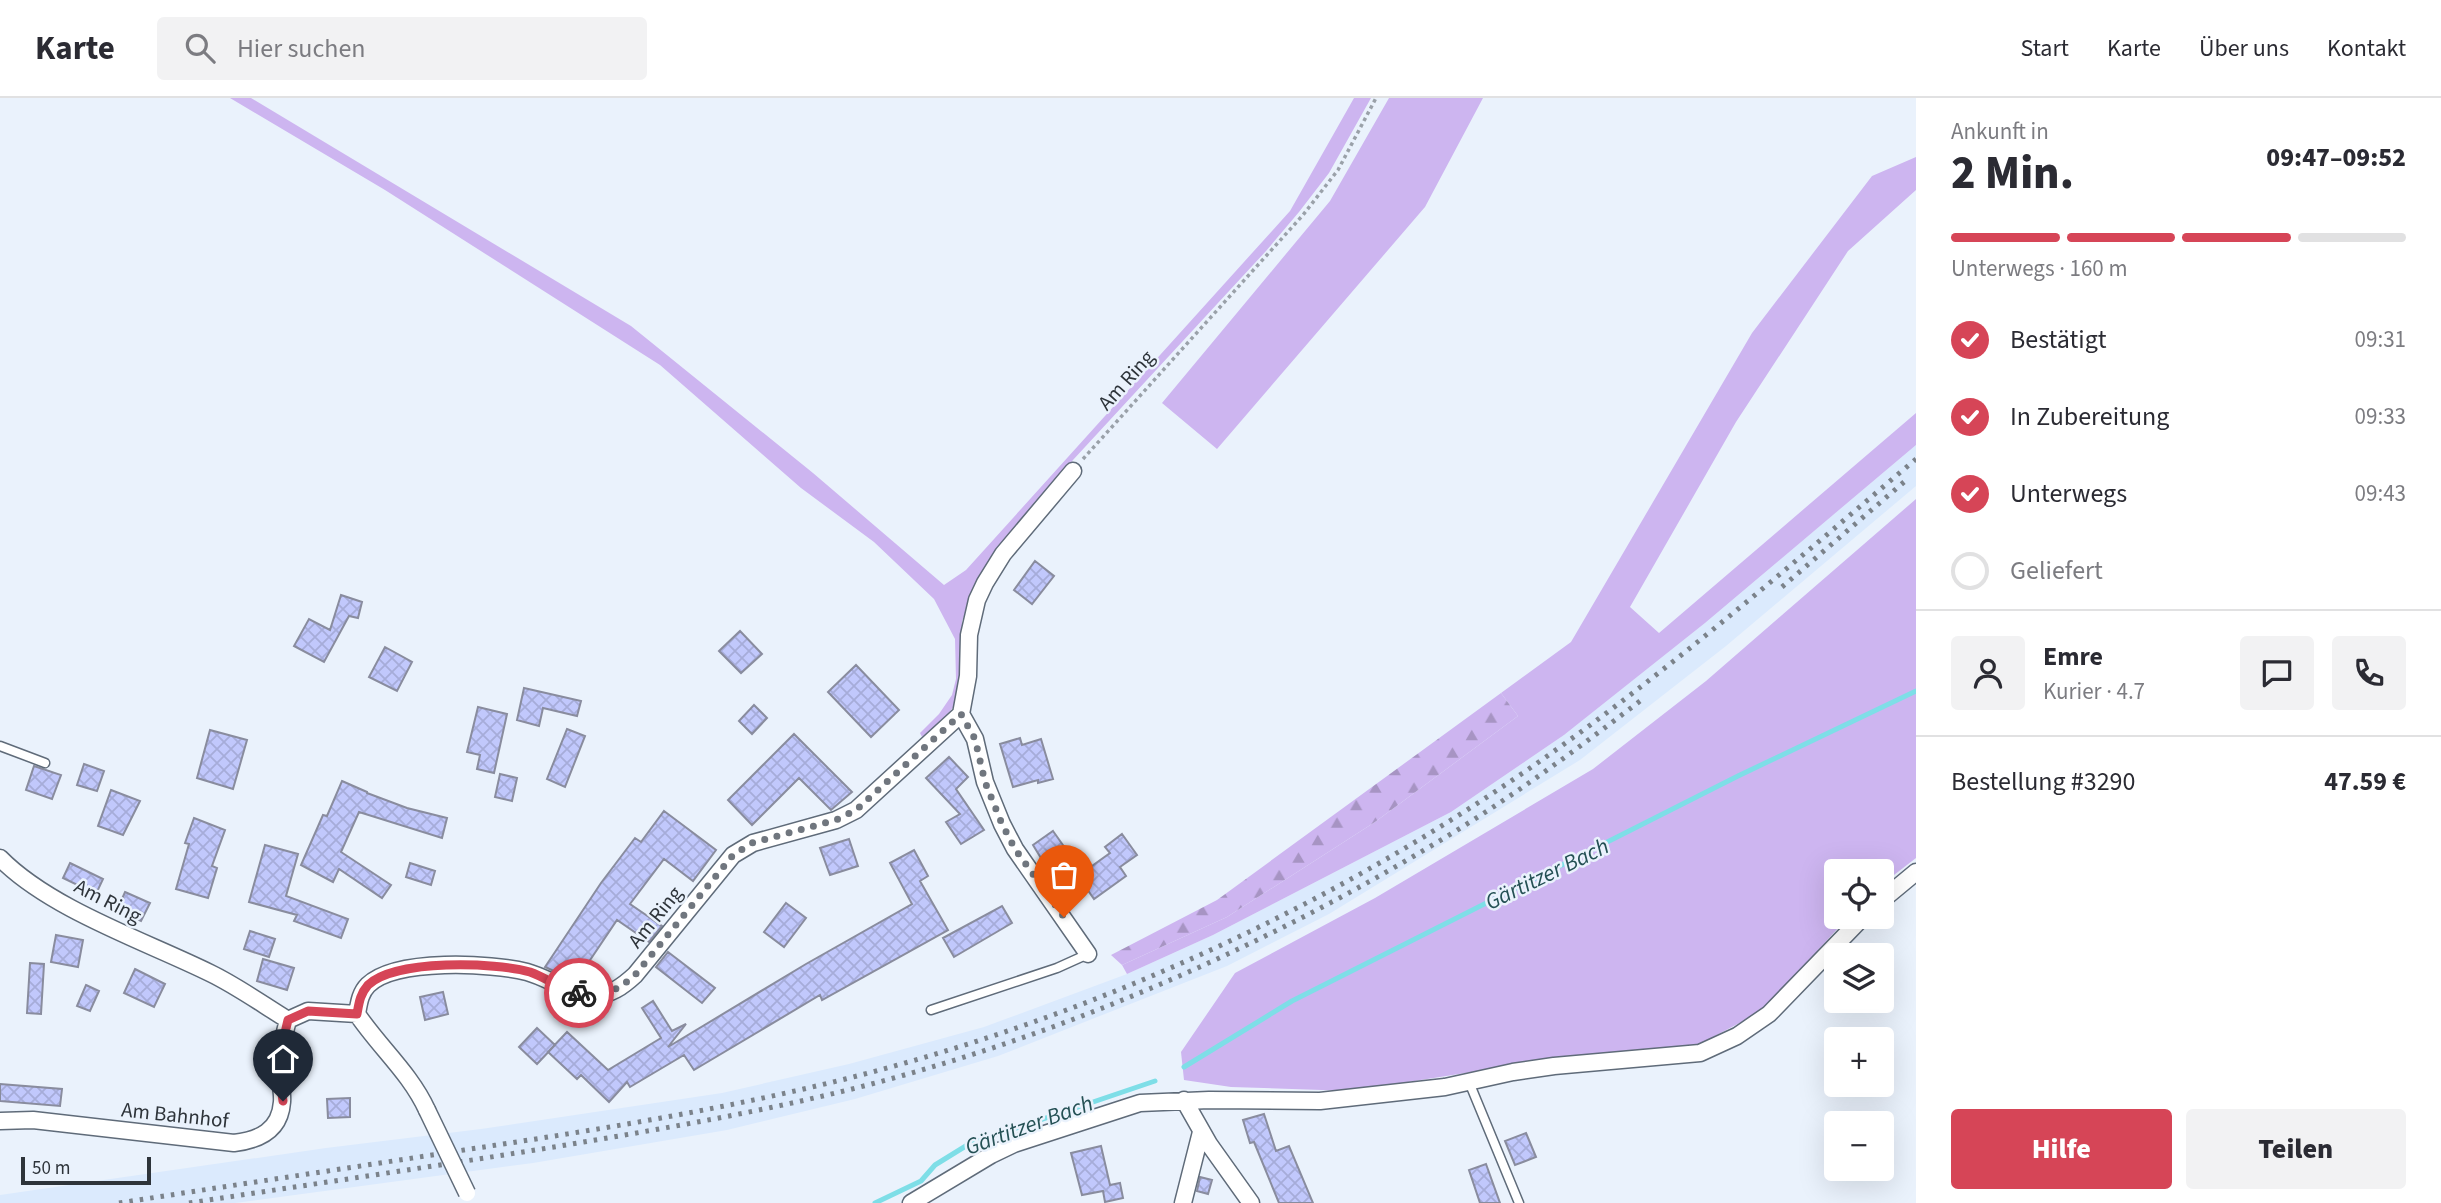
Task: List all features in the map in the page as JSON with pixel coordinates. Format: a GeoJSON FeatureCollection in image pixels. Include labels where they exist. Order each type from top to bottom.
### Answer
{"type":"FeatureCollection","features":[{"type":"Feature","properties":{"kind":"street"},"geometry":{"type":"LineString","coordinates":[[1073,471],[1003,554],[977,600],[969,635],[968,676],[961,714],[975,739],[985,782],[1015,849],[1088,954]]}},
{"type":"Feature","properties":{"kind":"street","name":"Am Ring"},"geometry":{"type":"LineString","coordinates":[[357,1014],[360,995],[370,983],[382,976],[408,968],[427,966],[506,967],[530,972],[573,992],[593,996],[609,993],[635,975],[733,855],[752,843],[836,820],[856,810],[961,714]]}},
{"type":"Feature","properties":{"kind":"street","name":"Am Ring"},"geometry":{"type":"LineString","coordinates":[[0,858],[13,871],[51,896],[229,982],[288,1020]]}},
{"type":"Feature","properties":{"kind":"street"},"geometry":{"type":"LineString","coordinates":[[1894,890],[1916,872]]}},
{"type":"Feature","properties":{"kind":"street"},"geometry":{"type":"LineString","coordinates":[[911,1203],[1014,1144],[1140,1103],[1184,1100],[1320,1101],[1445,1087],[1554,1066],[1699,1053],[1737,1036],[1769,1014],[1851,929]]}},
{"type":"Feature","properties":{"kind":"street"},"geometry":{"type":"LineString","coordinates":[[288,1020],[308,1011],[357,1014],[371,1035],[406,1073],[419,1093],[469,1198]]}},
{"type":"Feature","properties":{"kind":"street","name":"Am Bahnhof"},"geometry":{"type":"LineString","coordinates":[[0,1121],[33,1120],[234,1143],[254,1140],[270,1132],[279,1119],[283,1101],[279,1053],[288,1020]]}},
{"type":"Feature","properties":{"kind":"street"},"geometry":{"type":"LineString","coordinates":[[1184,1100],[1201,1132],[1251,1203]]}},
{"type":"Feature","properties":{"kind":"street"},"geometry":{"type":"LineString","coordinates":[[1183,1203],[1201,1132]]}},
{"type":"Feature","properties":{"kind":"lane"},"geometry":{"type":"LineString","coordinates":[[0,747],[45,763]]}},
{"type":"Feature","properties":{"kind":"lane"},"geometry":{"type":"LineString","coordinates":[[931,1010],[1057,968],[1088,954]]}},
{"type":"Feature","properties":{"kind":"lane"},"geometry":{"type":"LineString","coordinates":[[1469,1082],[1519,1203]]}},
{"type":"Feature","properties":{"kind":"path","name":"Am Ring"},"geometry":{"type":"LineString","coordinates":[[1073,471],[1303,215],[1338,170],[1376,98]]}},
{"type":"Feature","properties":{"kind":"shaded area"},"geometry":{"type":"Polygon","coordinates":[[[1916,445],[1916,486],[1726,646],[1580,760],[1329,914],[1227,966],[998,1056],[855,1099],[727,1130],[533,1163],[235,1203],[0,1203],[0,1195],[722,1093],[849,1064],[984,1027],[1127,974],[1213,935],[1451,812],[1564,735],[1705,623],[1916,445]]]}},
{"type":"Feature","properties":{"kind":"green space"},"geometry":{"type":"Polygon","coordinates":[[[230,98],[251,98],[631,326],[813,473],[944,585],[966,570],[1290,211],[1354,98],[1371,98],[1329,173],[1299,212],[1073,460],[1000,549],[962,621],[961,678],[954,706],[945,718],[922,737],[920,733],[939,714],[952,695],[956,679],[955,639],[934,599],[874,542],[801,488],[660,365],[385,190],[230,98]]]}},
{"type":"Feature","properties":{"kind":"green space"},"geometry":{"type":"Polygon","coordinates":[[[1389,98],[1483,98],[1425,207],[1217,449],[1162,403],[1330,201],[1389,98]]]}},
{"type":"Feature","properties":{"kind":"green space"},"geometry":{"type":"Polygon","coordinates":[[[1916,157],[1916,190],[1848,251],[1736,422],[1630,607],[1659,633],[1916,413],[1916,445],[1705,623],[1564,735],[1451,812],[1213,935],[1127,974],[1122,965],[1227,917],[1375,822],[1518,716],[1501,693],[1571,642],[1752,333],[1872,176],[1916,157]]]}},
{"type":"Feature","properties":{"kind":"green space"},"geometry":{"type":"Polygon","coordinates":[[[1916,499],[1916,858],[1894,875],[1894,859],[1824,859],[1824,929],[1837,929],[1764,1010],[1696,1046],[1516,1065],[1351,1091],[1231,1087],[1184,1080],[1181,1052],[1235,973],[1375,898],[1593,769],[1706,681],[1916,499]]]}},
{"type":"Feature","properties":{"kind":"green space"},"geometry":{"type":"Polygon","coordinates":[[[1501,693],[1518,716],[1375,822],[1227,917],[1122,965],[1111,955],[1217,900],[1501,693]]]}},
{"type":"Feature","properties":{"kind":"building"},"geometry":{"type":"Polygon","coordinates":[[[1035,561],[1054,576],[1032,604],[1014,590],[1035,561]]]}},
{"type":"Feature","properties":{"kind":"building"},"geometry":{"type":"Polygon","coordinates":[[[341,595],[362,602],[358,618],[349,616],[324,662],[294,646],[309,619],[330,630],[341,595]]]}},
{"type":"Feature","properties":{"kind":"building"},"geometry":{"type":"Polygon","coordinates":[[[740,631],[762,654],[741,673],[719,651],[740,631]]]}},
{"type":"Feature","properties":{"kind":"building"},"geometry":{"type":"Polygon","coordinates":[[[385,647],[412,662],[397,691],[369,677],[385,647]]]}},
{"type":"Feature","properties":{"kind":"building"},"geometry":{"type":"Polygon","coordinates":[[[856,665],[899,710],[871,737],[828,692],[856,665]]]}},
{"type":"Feature","properties":{"kind":"building"},"geometry":{"type":"Polygon","coordinates":[[[524,688],[581,701],[577,716],[543,708],[539,726],[517,720],[524,688]]]}},
{"type":"Feature","properties":{"kind":"building"},"geometry":{"type":"Polygon","coordinates":[[[754,705],[767,718],[752,734],[739,721],[754,705]]]}},
{"type":"Feature","properties":{"kind":"building"},"geometry":{"type":"Polygon","coordinates":[[[478,707],[507,714],[494,773],[477,769],[480,755],[467,752],[478,707]]]}},
{"type":"Feature","properties":{"kind":"building"},"geometry":{"type":"Polygon","coordinates":[[[567,729],[585,736],[565,787],[547,779],[567,729]]]}},
{"type":"Feature","properties":{"kind":"building"},"geometry":{"type":"Polygon","coordinates":[[[210,730],[247,740],[233,789],[197,778],[210,730]]]}},
{"type":"Feature","properties":{"kind":"building"},"geometry":{"type":"Polygon","coordinates":[[[794,734],[852,792],[831,810],[799,778],[752,825],[728,800],[794,734]]]}},
{"type":"Feature","properties":{"kind":"building"},"geometry":{"type":"Polygon","coordinates":[[[1020,738],[1022,745],[1041,739],[1053,779],[1013,787],[1000,744],[1020,738]]]}},
{"type":"Feature","properties":{"kind":"building"},"geometry":{"type":"Polygon","coordinates":[[[949,757],[968,777],[956,789],[984,830],[961,844],[946,822],[960,814],[926,778],[949,757]]]}},
{"type":"Feature","properties":{"kind":"building"},"geometry":{"type":"Polygon","coordinates":[[[84,764],[104,771],[97,791],[77,785],[84,764]]]}},
{"type":"Feature","properties":{"kind":"building"},"geometry":{"type":"Polygon","coordinates":[[[34,766],[61,775],[52,799],[26,790],[34,766]]]}},
{"type":"Feature","properties":{"kind":"building"},"geometry":{"type":"Polygon","coordinates":[[[500,774],[517,778],[512,801],[495,797],[500,774]]]}},
{"type":"Feature","properties":{"kind":"building"},"geometry":{"type":"Polygon","coordinates":[[[342,781],[407,808],[447,818],[442,838],[359,812],[341,852],[391,885],[382,898],[339,869],[333,882],[301,865],[323,815],[327,816],[342,781]]]}},
{"type":"Feature","properties":{"kind":"building"},"geometry":{"type":"Polygon","coordinates":[[[111,790],[140,801],[123,835],[98,826],[111,790]]]}},
{"type":"Feature","properties":{"kind":"building"},"geometry":{"type":"Polygon","coordinates":[[[664,811],[716,850],[693,881],[664,859],[630,904],[662,926],[649,942],[617,920],[576,981],[545,967],[601,883],[635,838],[641,842],[664,811]]]}},
{"type":"Feature","properties":{"kind":"building"},"geometry":{"type":"Polygon","coordinates":[[[194,818],[225,830],[212,866],[217,868],[208,898],[176,889],[189,844],[185,843],[194,818]]]}},
{"type":"Feature","properties":{"kind":"building"},"geometry":{"type":"Polygon","coordinates":[[[1053,831],[1065,848],[1044,863],[1033,845],[1053,831]]]}},
{"type":"Feature","properties":{"kind":"building"},"geometry":{"type":"Polygon","coordinates":[[[1122,834],[1137,855],[1120,867],[1126,876],[1094,899],[1078,876],[1110,853],[1105,847],[1122,834]]]}},
{"type":"Feature","properties":{"kind":"building"},"geometry":{"type":"Polygon","coordinates":[[[849,839],[858,866],[830,875],[820,848],[849,839]]]}},
{"type":"Feature","properties":{"kind":"building"},"geometry":{"type":"Polygon","coordinates":[[[265,845],[298,854],[286,896],[348,919],[341,938],[294,921],[297,915],[249,902],[265,845]]]}},
{"type":"Feature","properties":{"kind":"building"},"geometry":{"type":"Polygon","coordinates":[[[914,850],[928,876],[920,881],[948,930],[822,1000],[820,995],[694,1070],[684,1055],[630,1087],[627,1082],[609,1102],[581,1075],[577,1079],[548,1052],[567,1032],[608,1070],[661,1038],[642,1008],[653,1001],[672,1031],[686,1024],[668,1047],[912,904],[890,863],[914,850]]]}},
{"type":"Feature","properties":{"kind":"building"},"geometry":{"type":"Polygon","coordinates":[[[70,863],[103,879],[96,894],[63,878],[70,863]]]}},
{"type":"Feature","properties":{"kind":"building"},"geometry":{"type":"Polygon","coordinates":[[[410,863],[435,871],[431,885],[406,877],[410,863]]]}},
{"type":"Feature","properties":{"kind":"building"},"geometry":{"type":"Polygon","coordinates":[[[125,892],[150,903],[141,921],[117,910],[125,892]]]}},
{"type":"Feature","properties":{"kind":"building"},"geometry":{"type":"Polygon","coordinates":[[[786,903],[806,918],[784,947],[764,932],[786,903]]]}},
{"type":"Feature","properties":{"kind":"building"},"geometry":{"type":"Polygon","coordinates":[[[1002,906],[1012,923],[954,957],[943,938],[1002,906]]]}},
{"type":"Feature","properties":{"kind":"building"},"geometry":{"type":"Polygon","coordinates":[[[250,931],[275,939],[269,957],[244,949],[250,931]]]}},
{"type":"Feature","properties":{"kind":"building"},"geometry":{"type":"Polygon","coordinates":[[[56,935],[83,940],[78,967],[51,962],[56,935]]]}},
{"type":"Feature","properties":{"kind":"building"},"geometry":{"type":"Polygon","coordinates":[[[668,952],[715,988],[702,1003],[656,967],[668,952]]]}},
{"type":"Feature","properties":{"kind":"building"},"geometry":{"type":"Polygon","coordinates":[[[263,959],[294,968],[287,990],[257,981],[263,959]]]}},
{"type":"Feature","properties":{"kind":"building"},"geometry":{"type":"Polygon","coordinates":[[[30,963],[44,964],[41,1014],[27,1013],[30,963]]]}},
{"type":"Feature","properties":{"kind":"building"},"geometry":{"type":"Polygon","coordinates":[[[135,969],[165,984],[154,1007],[124,993],[135,969]]]}},
{"type":"Feature","properties":{"kind":"building"},"geometry":{"type":"Polygon","coordinates":[[[86,985],[99,991],[90,1011],[77,1006],[86,985]]]}},
{"type":"Feature","properties":{"kind":"building"},"geometry":{"type":"Polygon","coordinates":[[[443,992],[448,1014],[425,1020],[420,997],[443,992]]]}},
{"type":"Feature","properties":{"kind":"building"},"geometry":{"type":"Polygon","coordinates":[[[537,1028],[555,1045],[537,1064],[519,1047],[537,1028]]]}},
{"type":"Feature","properties":{"kind":"building"},"geometry":{"type":"Polygon","coordinates":[[[0,1084],[62,1089],[60,1106],[0,1101],[0,1084]]]}},
{"type":"Feature","properties":{"kind":"building"},"geometry":{"type":"Polygon","coordinates":[[[350,1098],[350,1117],[328,1118],[327,1099],[350,1098]]]}},
{"type":"Feature","properties":{"kind":"building"},"geometry":{"type":"Polygon","coordinates":[[[1264,1114],[1276,1151],[1289,1146],[1313,1203],[1279,1203],[1254,1142],[1250,1143],[1243,1120],[1264,1114]]]}},
{"type":"Feature","properties":{"kind":"building"},"geometry":{"type":"Polygon","coordinates":[[[1526,1133],[1536,1157],[1515,1165],[1505,1141],[1526,1133]]]}},
{"type":"Feature","properties":{"kind":"building"},"geometry":{"type":"Polygon","coordinates":[[[1101,1146],[1110,1185],[1120,1183],[1123,1198],[1105,1202],[1103,1191],[1082,1195],[1071,1153],[1101,1146]]]}},
{"type":"Feature","properties":{"kind":"building"},"geometry":{"type":"Polygon","coordinates":[[[1486,1164],[1500,1203],[1480,1203],[1469,1170],[1486,1164]]]}},
{"type":"Feature","properties":{"kind":"building"},"geometry":{"type":"Polygon","coordinates":[[[1200,1177],[1212,1180],[1208,1194],[1197,1191],[1200,1177]]]}},
{"type":"Feature","properties":{"kind":"waterway","name":"Gärtitzer Bach"},"geometry":{"type":"LineString","coordinates":[[1184,1067],[1292,1001],[1738,776],[1916,691]]}},
{"type":"Feature","properties":{"kind":"waterway","name":"Gärtitzer Bach"},"geometry":{"type":"LineString","coordinates":[[875,1203],[921,1181],[935,1165],[969,1144],[1155,1081]]}},
{"type":"Feature","properties":{"kind":"railway"},"geometry":{"type":"LineString","coordinates":[[119,1203],[563,1135],[760,1099],[935,1054],[1089,1002],[1164,971],[1238,937],[1382,862],[1513,780],[1573,738],[1690,648],[1916,459]]}},
{"type":"Feature","properties":{"kind":"railway"},"geometry":{"type":"LineString","coordinates":[[1782,587],[1904,482]]}},
{"type":"Feature","properties":{"kind":"railway"},"geometry":{"type":"LineString","coordinates":[[189,1203],[560,1146],[748,1112],[860,1087],[1015,1040],[1166,982],[1313,912],[1478,817],[1549,769],[1640,701]]}},
{"type":"Feature","properties":{"kind":"way so far"},"geometry":{"type":"LineString","coordinates":[[579,993],[593,996],[609,993],[635,975],[733,855],[752,843],[836,820],[856,810],[961,714],[975,739],[985,782],[1002,824],[1015,849],[1064,917]]}},
{"type":"Feature","properties":{"kind":"route"},"geometry":{"type":"LineString","coordinates":[[283,1101],[279,1053],[288,1020],[308,1011],[357,1014],[360,995],[370,983],[382,976],[408,968],[427,966],[506,967],[530,972],[579,993]]}}]}
